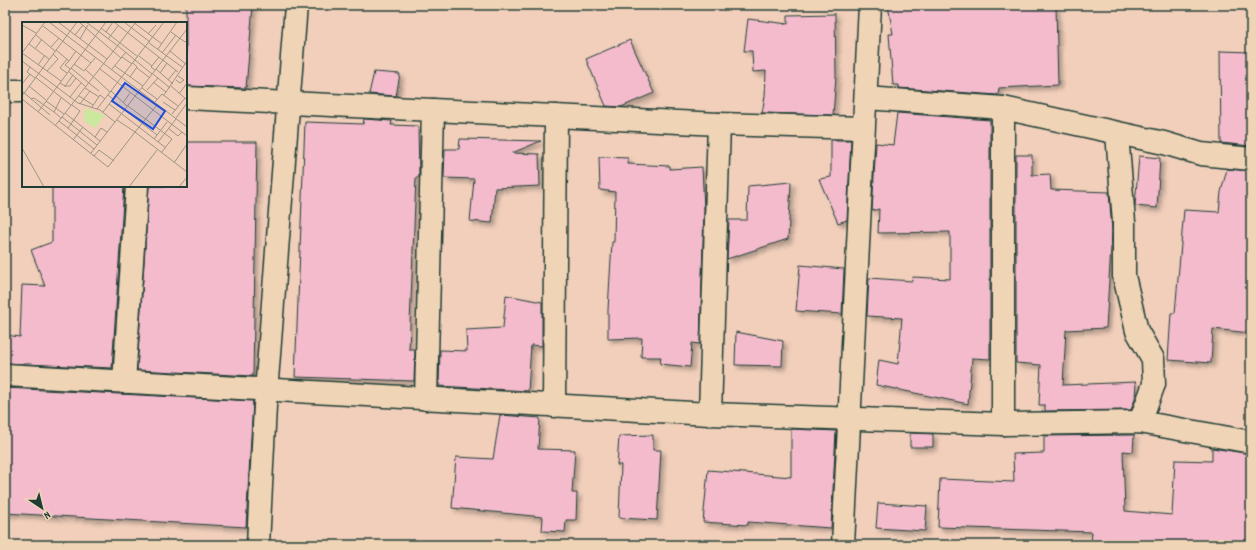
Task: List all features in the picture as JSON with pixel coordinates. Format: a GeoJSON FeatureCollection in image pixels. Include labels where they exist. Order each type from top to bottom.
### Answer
{"type":"FeatureCollection","features":[{"type":"Feature","properties":{"kind":"street"},"geometry":{"type":"LineString","coordinates":[[258,545],[266,390],[296,5]]}},
{"type":"Feature","properties":{"kind":"street"},"geometry":{"type":"LineString","coordinates":[[843,545],[848,417],[870,5]]}},
{"type":"Feature","properties":{"kind":"street"},"geometry":{"type":"LineString","coordinates":[[5,91],[22,91]]}},
{"type":"Feature","properties":{"kind":"street"},"geometry":{"type":"LineString","coordinates":[[187,98],[719,124],[863,128]]}},
{"type":"Feature","properties":{"kind":"street"},"geometry":{"type":"LineString","coordinates":[[866,98],[1003,108],[1117,133],[1201,154],[1251,159]]}},
{"type":"Feature","properties":{"kind":"street"},"geometry":{"type":"LineString","coordinates":[[1003,108],[1003,424]]}},
{"type":"Feature","properties":{"kind":"street"},"geometry":{"type":"LineString","coordinates":[[426,399],[433,110]]}},
{"type":"Feature","properties":{"kind":"street"},"geometry":{"type":"LineString","coordinates":[[554,406],[556,116]]}},
{"type":"Feature","properties":{"kind":"street"},"geometry":{"type":"LineString","coordinates":[[710,414],[719,124]]}},
{"type":"Feature","properties":{"kind":"street"},"geometry":{"type":"LineString","coordinates":[[1117,133],[1124,222],[1124,276],[1138,331],[1153,359],[1154,384],[1140,422]]}},
{"type":"Feature","properties":{"kind":"street"},"geometry":{"type":"LineString","coordinates":[[124,382],[137,187]]}},
{"type":"Feature","properties":{"kind":"street"},"geometry":{"type":"LineString","coordinates":[[5,376],[710,414],[848,417],[1003,424],[1140,422],[1251,442]]}},
{"type":"Feature","properties":{"kind":"building"},"geometry":{"type":"Polygon","coordinates":[[[186,5],[253,5],[246,88],[187,86],[186,5]]]}},
{"type":"Feature","properties":{"kind":"building"},"geometry":{"type":"Polygon","coordinates":[[[888,5],[1035,5],[1035,8],[1056,7],[1058,85],[999,88],[998,95],[899,88],[899,85],[893,85],[889,34],[893,34],[888,5]]]}},
{"type":"Feature","properties":{"kind":"building"},"geometry":{"type":"Polygon","coordinates":[[[835,14],[836,76],[833,115],[762,113],[765,96],[766,71],[753,72],[752,51],[744,51],[748,19],[788,24],[788,15],[835,14]]]}},
{"type":"Feature","properties":{"kind":"building"},"geometry":{"type":"Polygon","coordinates":[[[630,40],[654,93],[621,107],[606,106],[586,59],[630,40]]]}},
{"type":"Feature","properties":{"kind":"building"},"geometry":{"type":"Polygon","coordinates":[[[1220,51],[1251,52],[1251,146],[1221,143],[1220,51]]]}},
{"type":"Feature","properties":{"kind":"building"},"geometry":{"type":"Polygon","coordinates":[[[374,72],[400,74],[396,96],[369,94],[374,72]]]}},
{"type":"Feature","properties":{"kind":"building"},"geometry":{"type":"Polygon","coordinates":[[[897,113],[990,120],[990,359],[972,358],[968,404],[876,385],[879,360],[898,364],[902,318],[867,316],[869,278],[912,281],[913,277],[950,279],[950,232],[878,233],[879,209],[872,211],[876,143],[893,145],[897,113]]]}},
{"type":"Feature","properties":{"kind":"building"},"geometry":{"type":"Polygon","coordinates":[[[364,119],[392,121],[391,125],[418,126],[419,177],[416,177],[409,349],[415,349],[414,381],[295,377],[305,122],[363,124],[364,119]]]}},
{"type":"Feature","properties":{"kind":"building"},"geometry":{"type":"Polygon","coordinates":[[[460,139],[541,141],[512,153],[539,154],[540,186],[495,188],[492,223],[470,221],[474,179],[444,178],[445,149],[459,149],[460,139]]]}},
{"type":"Feature","properties":{"kind":"building"},"geometry":{"type":"Polygon","coordinates":[[[831,140],[851,140],[847,220],[838,223],[819,179],[831,177],[831,140]]]}},
{"type":"Feature","properties":{"kind":"building"},"geometry":{"type":"Polygon","coordinates":[[[187,142],[257,142],[253,376],[137,370],[149,187],[187,187],[187,142]]]}},
{"type":"Feature","properties":{"kind":"building"},"geometry":{"type":"Polygon","coordinates":[[[1016,155],[1032,155],[1032,175],[1050,174],[1051,190],[1109,192],[1112,231],[1106,328],[1066,330],[1063,385],[1136,382],[1135,399],[1131,410],[1045,411],[1045,405],[1039,405],[1041,365],[1016,363],[1016,155]]]}},
{"type":"Feature","properties":{"kind":"building"},"geometry":{"type":"Polygon","coordinates":[[[1139,156],[1160,158],[1157,208],[1135,206],[1139,156]]]}},
{"type":"Feature","properties":{"kind":"building"},"geometry":{"type":"Polygon","coordinates":[[[599,157],[628,158],[628,164],[670,166],[670,169],[702,167],[704,210],[700,344],[692,343],[690,367],[660,364],[661,357],[641,357],[642,338],[608,339],[612,242],[614,242],[615,192],[600,190],[599,157]]]}},
{"type":"Feature","properties":{"kind":"building"},"geometry":{"type":"Polygon","coordinates":[[[1227,169],[1251,171],[1250,333],[1213,329],[1211,363],[1168,360],[1171,313],[1175,313],[1184,210],[1219,212],[1221,192],[1227,169]]]}},
{"type":"Feature","properties":{"kind":"building"},"geometry":{"type":"Polygon","coordinates":[[[791,182],[788,239],[727,259],[729,220],[747,220],[748,186],[791,182]]]}},
{"type":"Feature","properties":{"kind":"building"},"geometry":{"type":"Polygon","coordinates":[[[52,187],[124,187],[112,368],[5,363],[5,335],[20,337],[22,285],[45,286],[31,250],[52,242],[52,187]]]}},
{"type":"Feature","properties":{"kind":"building"},"geometry":{"type":"Polygon","coordinates":[[[800,265],[844,269],[842,314],[796,311],[800,265]]]}},
{"type":"Feature","properties":{"kind":"building"},"geometry":{"type":"Polygon","coordinates":[[[506,295],[542,302],[542,346],[531,345],[528,391],[439,386],[440,350],[467,351],[466,330],[503,328],[506,295]]]}},
{"type":"Feature","properties":{"kind":"building"},"geometry":{"type":"Polygon","coordinates":[[[736,332],[783,341],[782,366],[735,365],[736,332]]]}},
{"type":"Feature","properties":{"kind":"building"},"geometry":{"type":"Polygon","coordinates":[[[5,388],[253,401],[246,527],[5,513],[5,388]]]}},
{"type":"Feature","properties":{"kind":"building"},"geometry":{"type":"Polygon","coordinates":[[[500,415],[540,418],[538,449],[575,450],[572,493],[577,493],[576,520],[566,520],[565,532],[542,531],[543,517],[452,508],[456,457],[493,459],[500,415]]]}},
{"type":"Feature","properties":{"kind":"building"},"geometry":{"type":"Polygon","coordinates":[[[791,429],[836,431],[831,528],[748,522],[748,525],[703,522],[708,470],[791,477],[791,429]]]}},
{"type":"Feature","properties":{"kind":"building"},"geometry":{"type":"Polygon","coordinates":[[[910,433],[933,434],[933,447],[910,447],[910,433]]]}},
{"type":"Feature","properties":{"kind":"building"},"geometry":{"type":"Polygon","coordinates":[[[653,435],[653,450],[661,450],[657,520],[619,518],[621,465],[617,465],[619,436],[653,435]]]}},
{"type":"Feature","properties":{"kind":"building"},"geometry":{"type":"Polygon","coordinates":[[[1134,435],[1133,452],[1123,451],[1125,511],[1172,515],[1175,460],[1212,461],[1212,448],[1251,454],[1251,545],[1191,545],[1127,541],[1126,545],[1091,545],[1092,532],[938,527],[940,479],[1014,482],[1013,454],[1044,453],[1044,436],[1134,435]]]}},
{"type":"Feature","properties":{"kind":"building"},"geometry":{"type":"Polygon","coordinates":[[[878,503],[927,506],[925,531],[876,528],[878,503]]]}}]}
